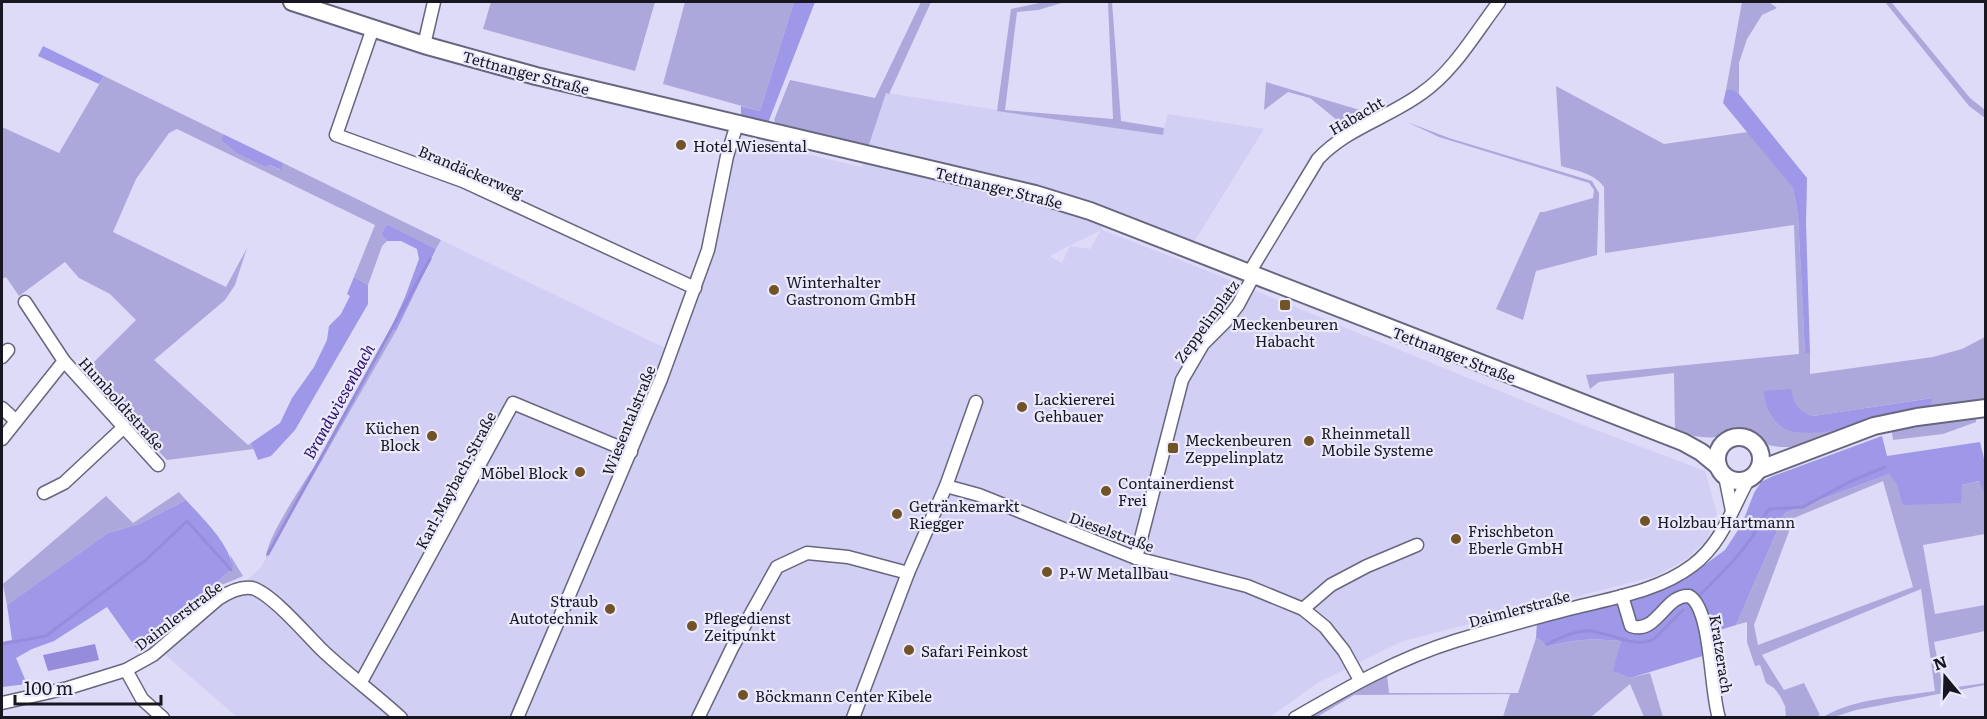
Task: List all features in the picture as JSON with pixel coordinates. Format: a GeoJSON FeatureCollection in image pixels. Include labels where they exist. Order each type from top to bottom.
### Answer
{"type":"FeatureCollection","features":[{"type":"Feature","properties":{"kind":"main road","name":"Tettnanger Straße"},"geometry":{"type":"LineString","coordinates":[[292,2],[424,45],[536,76],[1035,194],[1113,219],[1683,442],[1706,455],[1721,471]]}},
{"type":"Feature","properties":{"kind":"main road"},"geometry":{"type":"LineString","coordinates":[[1753,474],[1761,459],[1758,448],[1751,441],[1742,437],[1731,438],[1722,444],[1717,453],[1721,471],[1737,481],[1753,474],[1800,453],[1892,421],[1986,408]]}},
{"type":"Feature","properties":{"kind":"main road","name":"Tettnanger Straße"},"geometry":{"type":"LineString","coordinates":[[1683,442],[1722,444]]}},
{"type":"Feature","properties":{"kind":"main road"},"geometry":{"type":"LineString","coordinates":[[1758,448],[1800,453]]}},
{"type":"Feature","properties":{"kind":"street"},"geometry":{"type":"LineString","coordinates":[[424,45],[434,2]]}},
{"type":"Feature","properties":{"kind":"street","name":"Habacht"},"geometry":{"type":"LineString","coordinates":[[1252,274],[1322,154],[1351,132],[1398,108],[1429,88],[1451,65],[1498,2]]}},
{"type":"Feature","properties":{"kind":"street","name":"Brandäckerweg"},"geometry":{"type":"LineString","coordinates":[[373,28],[336,135],[463,181],[695,288]]}},
{"type":"Feature","properties":{"kind":"street","name":"Wiesentalstraße"},"geometry":{"type":"LineString","coordinates":[[517,717],[662,379],[708,250],[727,156],[737,124]]}},
{"type":"Feature","properties":{"kind":"street","name":"Zeppelinplatz"},"geometry":{"type":"LineString","coordinates":[[1136,558],[1182,380],[1203,344],[1238,305],[1252,274]]}},
{"type":"Feature","properties":{"kind":"street","name":"Humboldtstraße"},"geometry":{"type":"LineString","coordinates":[[25,302],[64,361],[158,465]]}},
{"type":"Feature","properties":{"kind":"street","name":"Humboldtstraße"},"geometry":{"type":"LineString","coordinates":[[2,439],[64,361]]}},
{"type":"Feature","properties":{"kind":"street"},"geometry":{"type":"LineString","coordinates":[[853,717],[908,573],[946,486],[976,402]]}},
{"type":"Feature","properties":{"kind":"street","name":"Karl-Maybach-Straße"},"geometry":{"type":"LineString","coordinates":[[361,682],[513,403],[631,452]]}},
{"type":"Feature","properties":{"kind":"street"},"geometry":{"type":"LineString","coordinates":[[2,408],[16,421]]}},
{"type":"Feature","properties":{"kind":"street"},"geometry":{"type":"LineString","coordinates":[[44,494],[64,483],[124,428]]}},
{"type":"Feature","properties":{"kind":"street"},"geometry":{"type":"LineString","coordinates":[[1721,471],[1732,511]]}},
{"type":"Feature","properties":{"kind":"street","name":"Daimlerstraße"},"geometry":{"type":"LineString","coordinates":[[1295,717],[1399,661],[1454,641],[1662,583],[1691,567],[1704,556],[1721,534],[1753,474]]}},
{"type":"Feature","properties":{"kind":"street","name":"Dieselstraße"},"geometry":{"type":"LineString","coordinates":[[946,486],[980,495],[1136,558],[1248,586],[1303,609],[1325,627],[1344,651],[1360,680]]}},
{"type":"Feature","properties":{"kind":"street"},"geometry":{"type":"LineString","coordinates":[[1303,609],[1331,585],[1367,566],[1417,545]]}},
{"type":"Feature","properties":{"kind":"street"},"geometry":{"type":"LineString","coordinates":[[698,717],[733,646],[777,567],[807,553],[848,557],[908,573]]}},
{"type":"Feature","properties":{"kind":"street","name":"Daimlerstraße"},"geometry":{"type":"LineString","coordinates":[[2,703],[68,688],[126,670],[153,656],[218,599],[229,592],[246,588],[260,591],[297,623],[321,649],[401,717]]}},
{"type":"Feature","properties":{"kind":"street","name":"Kratzerach"},"geometry":{"type":"LineString","coordinates":[[1622,596],[1631,626],[1636,628],[1647,626],[1678,598],[1683,596],[1694,599],[1701,612],[1706,632],[1714,700],[1719,717]]}},
{"type":"Feature","properties":{"kind":"street"},"geometry":{"type":"LineString","coordinates":[[126,670],[142,699],[163,717]]}},
{"type":"Feature","properties":{"kind":"shaded area"},"geometry":{"type":"Polygon","coordinates":[[[491,2],[655,2],[635,71],[483,29],[491,2]]]}},
{"type":"Feature","properties":{"kind":"shaded area"},"geometry":{"type":"Polygon","coordinates":[[[685,2],[794,2],[760,111],[663,84],[685,2]]]}},
{"type":"Feature","properties":{"kind":"shaded area"},"geometry":{"type":"Polygon","coordinates":[[[794,2],[815,2],[768,123],[741,116],[741,106],[760,111],[794,2]]]}},
{"type":"Feature","properties":{"kind":"shaded area"},"geometry":{"type":"Polygon","coordinates":[[[921,2],[931,2],[889,94],[886,93],[868,148],[777,125],[774,120],[790,80],[875,98],[921,2]]]}},
{"type":"Feature","properties":{"kind":"shaded area"},"geometry":{"type":"Polygon","coordinates":[[[1044,2],[1065,2],[1038,10],[1017,12],[1005,110],[1113,119],[1108,2],[1112,2],[1121,121],[1164,128],[1163,135],[997,111],[1011,9],[1044,2]]]}},
{"type":"Feature","properties":{"kind":"shaded area"},"geometry":{"type":"Polygon","coordinates":[[[1742,2],[1769,2],[1777,8],[1762,15],[1747,39],[1739,63],[1739,94],[1734,90],[1726,90],[1742,2]]]}},
{"type":"Feature","properties":{"kind":"shaded area"},"geometry":{"type":"Polygon","coordinates":[[[1885,2],[1892,3],[1970,98],[1985,110],[1985,118],[1969,106],[1885,2]]]}},
{"type":"Feature","properties":{"kind":"shaded area"},"geometry":{"type":"Polygon","coordinates":[[[43,46],[104,76],[99,84],[38,56],[43,46]]]}},
{"type":"Feature","properties":{"kind":"shaded area"},"geometry":{"type":"Polygon","coordinates":[[[104,76],[223,134],[221,140],[236,153],[265,167],[270,165],[280,170],[283,163],[441,240],[436,249],[387,224],[381,234],[387,241],[382,246],[368,285],[354,277],[375,225],[177,129],[169,133],[136,179],[113,232],[226,287],[247,248],[235,285],[225,300],[154,360],[248,445],[251,443],[254,449],[167,460],[141,433],[137,434],[129,426],[127,417],[115,410],[102,395],[107,389],[87,369],[136,320],[110,294],[79,278],[65,262],[19,296],[6,277],[2,279],[2,127],[59,153],[104,76]]]}},
{"type":"Feature","properties":{"kind":"shaded area"},"geometry":{"type":"Polygon","coordinates":[[[1266,82],[1373,114],[1348,129],[1310,98],[1288,92],[1264,110],[1266,82]]]}},
{"type":"Feature","properties":{"kind":"shaded area"},"geometry":{"type":"Polygon","coordinates":[[[1556,86],[1664,144],[1748,132],[1793,188],[1798,215],[1805,353],[1810,353],[1810,374],[1933,357],[1962,349],[1985,337],[1985,401],[1930,408],[1931,398],[1813,416],[1800,411],[1793,402],[1774,419],[1860,424],[1814,442],[1777,447],[1762,442],[1743,430],[1709,437],[1675,431],[1674,373],[1599,382],[1590,389],[1586,375],[1799,354],[1794,225],[1605,253],[1604,187],[1590,176],[1561,166],[1556,86]]]}},
{"type":"Feature","properties":{"kind":"shaded area"},"geometry":{"type":"Polygon","coordinates":[[[1726,90],[1734,90],[1739,94],[1807,178],[1810,353],[1805,353],[1798,215],[1793,188],[1723,103],[1726,90]]]}},
{"type":"Feature","properties":{"kind":"shaded area"},"geometry":{"type":"Polygon","coordinates":[[[886,93],[1162,135],[1168,114],[1264,129],[1192,245],[1103,212],[1102,230],[1585,426],[1705,471],[1717,513],[1707,539],[1688,558],[1656,576],[1403,641],[1319,682],[1270,717],[237,717],[162,652],[261,567],[396,331],[441,240],[675,353],[739,138],[862,167],[886,93]],[[1101,230],[1049,256],[1062,263],[1070,246],[1090,249],[1101,230]]]}},
{"type":"Feature","properties":{"kind":"shaded area"},"geometry":{"type":"Polygon","coordinates":[[[1407,122],[1449,138],[1592,181],[1599,193],[1597,255],[1536,271],[1523,320],[1496,309],[1540,212],[1593,198],[1594,190],[1589,183],[1439,137],[1407,122]]]}},
{"type":"Feature","properties":{"kind":"shaded area"},"geometry":{"type":"Polygon","coordinates":[[[223,134],[283,163],[281,170],[270,165],[265,167],[236,153],[221,140],[223,134]]]}},
{"type":"Feature","properties":{"kind":"shaded area"},"geometry":{"type":"Polygon","coordinates":[[[387,224],[436,249],[396,331],[391,328],[419,259],[417,249],[401,241],[387,241],[381,234],[387,224]]]}},
{"type":"Feature","properties":{"kind":"shaded area"},"geometry":{"type":"Polygon","coordinates":[[[354,277],[368,285],[368,304],[295,430],[271,456],[258,460],[251,443],[280,423],[292,398],[314,367],[327,340],[329,326],[341,314],[350,296],[347,294],[354,277]]]}},
{"type":"Feature","properties":{"kind":"shaded area"},"geometry":{"type":"Polygon","coordinates":[[[391,328],[396,331],[266,558],[283,516],[333,438],[391,328]]]}},
{"type":"Feature","properties":{"kind":"shaded area"},"geometry":{"type":"Polygon","coordinates":[[[1791,389],[1798,407],[1813,416],[1932,398],[1930,408],[1841,429],[1805,433],[1785,429],[1775,421],[1766,403],[1764,391],[1791,389]]]}},
{"type":"Feature","properties":{"kind":"shaded area"},"geometry":{"type":"Polygon","coordinates":[[[1976,419],[1976,422],[1943,434],[1893,440],[1892,432],[1976,419]]]}},
{"type":"Feature","properties":{"kind":"shaded area"},"geometry":{"type":"Polygon","coordinates":[[[1882,436],[1887,456],[1980,442],[1985,463],[1985,495],[1979,481],[1962,485],[1961,503],[1903,505],[1897,484],[1889,474],[1785,513],[1736,625],[1704,635],[1706,655],[1630,678],[1613,671],[1621,641],[1583,640],[1546,647],[1536,638],[1537,622],[1684,580],[1725,550],[1742,524],[1754,493],[1761,482],[1882,436]]]}},
{"type":"Feature","properties":{"kind":"shaded area"},"geometry":{"type":"Polygon","coordinates":[[[1889,474],[1962,485],[1980,481],[1985,495],[1985,534],[1923,545],[1935,614],[1985,605],[1985,631],[1934,642],[1943,689],[1985,683],[1985,685],[1856,710],[1834,717],[1823,717],[1863,702],[1935,691],[1921,589],[1762,655],[1784,690],[1804,683],[1820,715],[1786,717],[1785,706],[1780,696],[1766,683],[1760,665],[1755,666],[1747,642],[1747,622],[1736,625],[1785,513],[1889,474]],[[1883,481],[1794,518],[1754,625],[1758,645],[1913,587],[1883,481]]]}},
{"type":"Feature","properties":{"kind":"shaded area"},"geometry":{"type":"Polygon","coordinates":[[[179,492],[186,500],[139,524],[108,533],[7,605],[3,584],[106,496],[133,523],[179,492]]]}},
{"type":"Feature","properties":{"kind":"shaded area"},"geometry":{"type":"Polygon","coordinates":[[[186,500],[214,531],[230,557],[233,566],[224,576],[136,648],[107,607],[54,641],[16,658],[27,684],[2,687],[2,642],[12,640],[7,605],[108,533],[139,524],[186,500]]]}},
{"type":"Feature","properties":{"kind":"shaded area"},"geometry":{"type":"Polygon","coordinates":[[[230,555],[243,576],[212,590],[167,632],[149,644],[136,648],[224,576],[232,566],[230,555]]]}},
{"type":"Feature","properties":{"kind":"shaded area"},"geometry":{"type":"Polygon","coordinates":[[[1536,638],[1546,647],[1583,640],[1621,641],[1614,671],[1630,678],[1650,673],[1663,717],[1644,717],[1630,684],[1591,717],[1503,717],[1510,694],[1354,695],[1317,717],[1307,718],[1387,674],[1389,693],[1518,693],[1536,638]]]}},
{"type":"Feature","properties":{"kind":"shaded area"},"geometry":{"type":"Polygon","coordinates":[[[95,644],[99,660],[48,671],[43,655],[95,644]]]}},
{"type":"Feature","properties":{"kind":"waterway","name":"Brandwiesenbach"},"geometry":{"type":"LineString","coordinates":[[268,554],[430,259]]}},
{"type":"Feature","properties":{"kind":"waterway"},"geometry":{"type":"LineString","coordinates":[[1701,594],[1745,546],[1769,509],[1803,507],[1849,482],[1885,467]]}},
{"type":"Feature","properties":{"kind":"waterway","name":"Brandwiesenbach"},"geometry":{"type":"LineString","coordinates":[[2,644],[46,636],[147,559],[187,521],[231,570]]}},
{"type":"Feature","properties":{"kind":"waterway"},"geometry":{"type":"LineString","coordinates":[[1547,644],[1582,631],[1646,642],[1654,639],[1683,610]]}},
{"type":"Feature","properties":{"kind":"place","name":"Hotel Wiesental"},"geometry":{"type":"Point","coordinates":[681,145]}},
{"type":"Feature","properties":{"kind":"place","name":"Winterhalter Gastronom GmbH"},"geometry":{"type":"Point","coordinates":[774,290]}},
{"type":"Feature","properties":{"kind":"place","name":"Meckenbeuren Habacht"},"geometry":{"type":"Point","coordinates":[1285,305]}},
{"type":"Feature","properties":{"kind":"place","name":"Lackiererei Gehbauer"},"geometry":{"type":"Point","coordinates":[1022,407]}},
{"type":"Feature","properties":{"kind":"place","name":"Küchen Block"},"geometry":{"type":"Point","coordinates":[432,436]}},
{"type":"Feature","properties":{"kind":"place","name":"Rheinmetall Mobile Systeme"},"geometry":{"type":"Point","coordinates":[1309,441]}},
{"type":"Feature","properties":{"kind":"place","name":"Meckenbeuren Zeppelinplatz"},"geometry":{"type":"Point","coordinates":[1173,448]}},
{"type":"Feature","properties":{"kind":"place","name":"Möbel Block"},"geometry":{"type":"Point","coordinates":[580,472]}},
{"type":"Feature","properties":{"kind":"place","name":"Containerdienst Frei"},"geometry":{"type":"Point","coordinates":[1106,491]}},
{"type":"Feature","properties":{"kind":"place","name":"Getränkemarkt Riegger"},"geometry":{"type":"Point","coordinates":[897,514]}},
{"type":"Feature","properties":{"kind":"place","name":"Holzbau Hartmann"},"geometry":{"type":"Point","coordinates":[1645,521]}},
{"type":"Feature","properties":{"kind":"place","name":"Frischbeton Eberle GmbH"},"geometry":{"type":"Point","coordinates":[1456,539]}},
{"type":"Feature","properties":{"kind":"place","name":"P+W Metallbau"},"geometry":{"type":"Point","coordinates":[1047,572]}},
{"type":"Feature","properties":{"kind":"place","name":"Straub Autotechnik"},"geometry":{"type":"Point","coordinates":[610,609]}},
{"type":"Feature","properties":{"kind":"place","name":"Pflegedienst Zeitpunkt"},"geometry":{"type":"Point","coordinates":[692,626]}},
{"type":"Feature","properties":{"kind":"place","name":"Safari Feinkost"},"geometry":{"type":"Point","coordinates":[909,650]}},
{"type":"Feature","properties":{"kind":"place","name":"Böckmann Center Kibele"},"geometry":{"type":"Point","coordinates":[743,695]}}]}
